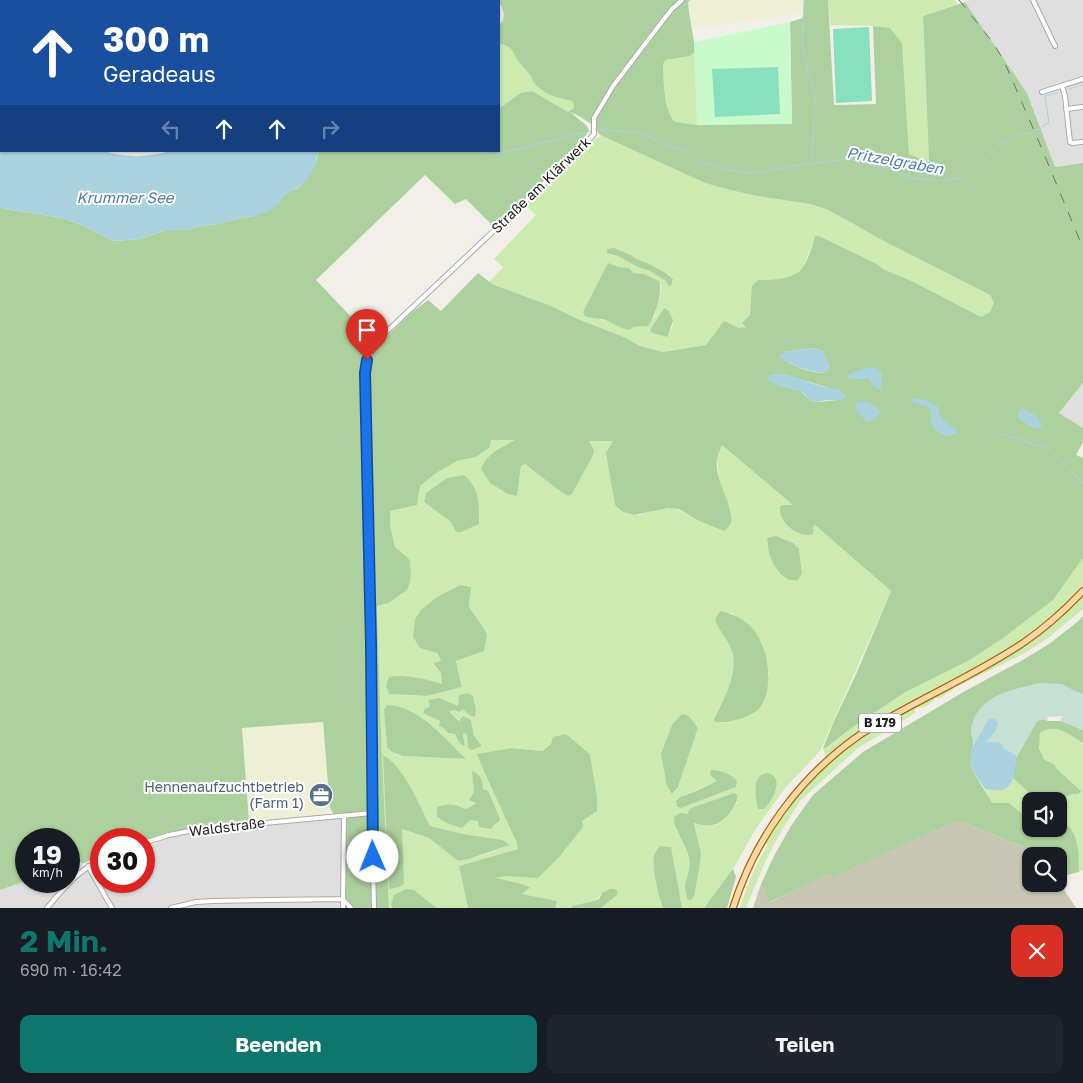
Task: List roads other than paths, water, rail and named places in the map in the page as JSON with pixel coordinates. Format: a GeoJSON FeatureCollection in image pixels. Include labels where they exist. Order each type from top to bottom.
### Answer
{"type":"FeatureCollection","features":[{"type":"Feature","properties":{"kind":"main road","name":"B 179"},"geometry":{"type":"LineString","coordinates":[[732,908],[750,863],[781,810],[829,759],[861,734],[1023,642],[1052,621],[1083,591]]}},
{"type":"Feature","properties":{"kind":"street","name":"Straße am Klärwerk"},"geometry":{"type":"LineString","coordinates":[[372,813],[371,644],[365,373],[367,360],[382,336],[584,146],[594,131],[594,118],[613,86],[672,9],[682,0]]}},
{"type":"Feature","properties":{"kind":"street"},"geometry":{"type":"LineString","coordinates":[[1033,0],[1055,46]]}},
{"type":"Feature","properties":{"kind":"street"},"geometry":{"type":"LineString","coordinates":[[1042,92],[1083,79]]}},
{"type":"Feature","properties":{"kind":"street"},"geometry":{"type":"LineString","coordinates":[[1062,86],[1065,96],[1070,142],[1083,142]]}},
{"type":"Feature","properties":{"kind":"street"},"geometry":{"type":"LineString","coordinates":[[1066,109],[1083,107]]}},
{"type":"Feature","properties":{"kind":"street"},"geometry":{"type":"LineString","coordinates":[[372,813],[374,908]]}},
{"type":"Feature","properties":{"kind":"street","name":"Waldstraße"},"geometry":{"type":"LineString","coordinates":[[155,840],[200,829],[372,813]]}},
{"type":"Feature","properties":{"kind":"street"},"geometry":{"type":"LineString","coordinates":[[343,908],[344,816]]}},
{"type":"Feature","properties":{"kind":"street"},"geometry":{"type":"LineString","coordinates":[[47,908],[65,887],[88,866],[112,908]]}},
{"type":"Feature","properties":{"kind":"street"},"geometry":{"type":"LineString","coordinates":[[171,908],[213,900],[343,899],[351,908]]}},
{"type":"Feature","properties":{"kind":"water","name":"Krummer See"},"geometry":{"type":"Polygon","coordinates":[[[0,152],[108,152],[137,156],[167,152],[318,152],[316,162],[309,177],[302,185],[287,194],[280,203],[267,212],[218,224],[183,230],[167,230],[140,239],[114,241],[63,218],[0,207],[0,152]]]}},
{"type":"Feature","properties":{"kind":"water"},"geometry":{"type":"Polygon","coordinates":[[[812,348],[823,351],[830,366],[828,371],[810,371],[779,358],[785,352],[812,348]]]}},
{"type":"Feature","properties":{"kind":"water"},"geometry":{"type":"Polygon","coordinates":[[[868,367],[878,369],[882,375],[881,387],[879,389],[873,385],[870,379],[851,379],[847,376],[868,367]]]}},
{"type":"Feature","properties":{"kind":"water"},"geometry":{"type":"Polygon","coordinates":[[[774,374],[792,376],[839,390],[846,397],[840,400],[811,401],[802,392],[779,386],[769,381],[768,376],[774,374]]]}},
{"type":"Feature","properties":{"kind":"water"},"geometry":{"type":"Polygon","coordinates":[[[912,398],[927,401],[939,408],[939,413],[943,419],[957,431],[956,433],[947,437],[935,429],[931,424],[931,410],[928,407],[910,401],[912,398]]]}},
{"type":"Feature","properties":{"kind":"water"},"geometry":{"type":"Polygon","coordinates":[[[859,401],[870,403],[880,410],[874,420],[867,422],[856,410],[855,405],[859,401]]]}},
{"type":"Feature","properties":{"kind":"water"},"geometry":{"type":"Polygon","coordinates":[[[1023,408],[1035,416],[1042,426],[1035,429],[1018,418],[1018,412],[1023,408]]]}},
{"type":"Feature","properties":{"kind":"water"},"geometry":{"type":"Polygon","coordinates":[[[989,718],[995,719],[998,724],[995,732],[986,742],[999,742],[1004,749],[1016,755],[1015,772],[1012,781],[1010,785],[1002,790],[985,789],[971,768],[971,752],[989,718]]]}},
{"type":"Feature","properties":{"kind":"waterway"},"geometry":{"type":"LineString","coordinates":[[804,0],[802,46],[815,97],[812,164]]}},
{"type":"Feature","properties":{"kind":"waterway","name":"Pritzelgraben"},"geometry":{"type":"LineString","coordinates":[[1069,89],[1083,85]]}},
{"type":"Feature","properties":{"kind":"waterway","name":"Pritzelgraben"},"geometry":{"type":"LineString","coordinates":[[1037,130],[1049,123],[1045,96],[1058,93]]}},
{"type":"Feature","properties":{"kind":"waterway","name":"Pritzelgraben"},"geometry":{"type":"LineString","coordinates":[[482,152],[494,155],[599,130],[635,132],[688,153],[702,162],[722,169],[746,173],[848,159],[883,167],[909,177],[946,181],[962,177],[974,170],[984,162],[997,146],[1016,137],[1033,132]]}},
{"type":"Feature","properties":{"kind":"waterway"},"geometry":{"type":"LineString","coordinates":[[993,431],[1048,449],[1083,483]]}},
{"type":"Feature","properties":{"kind":"railway"},"geometry":{"type":"LineString","coordinates":[[959,0],[994,44],[1004,61],[1083,248]]}},
{"type":"Feature","properties":{"kind":"place","name":"Hennenaufzuchtbetrieb (Farm 1)"},"geometry":{"type":"Point","coordinates":[321,795]}}]}
